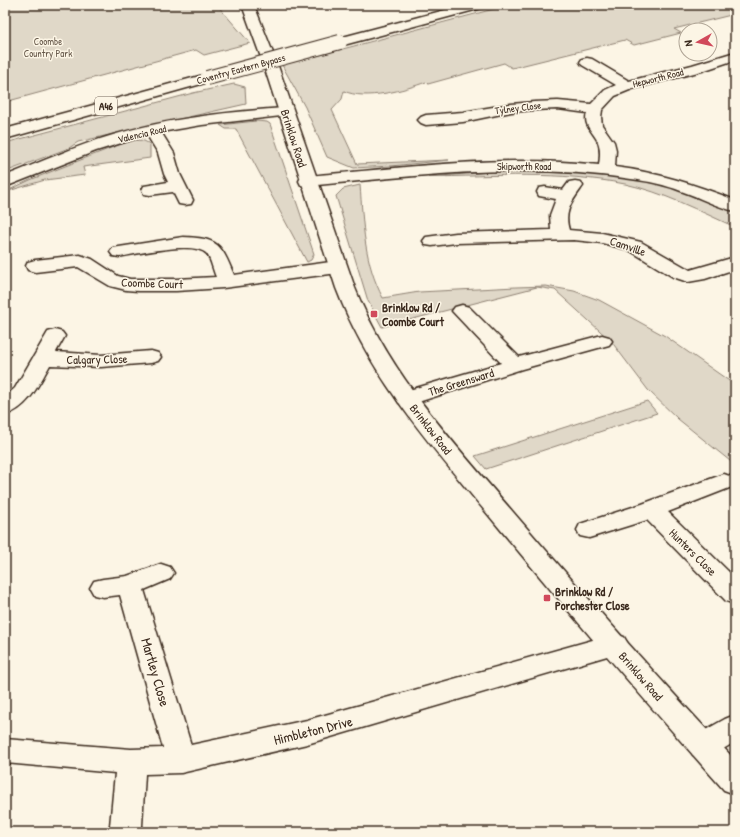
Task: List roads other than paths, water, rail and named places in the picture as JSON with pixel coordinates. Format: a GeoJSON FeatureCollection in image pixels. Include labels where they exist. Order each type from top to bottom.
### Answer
{"type":"FeatureCollection","features":[{"type":"Feature","properties":{"kind":"main road","name":"Brinklow Road"},"geometry":{"type":"LineString","coordinates":[[248,5],[260,34],[307,181],[338,267],[366,335],[407,398],[442,444],[557,580],[735,781]]}},
{"type":"Feature","properties":{"kind":"main road","name":"Coventry Eastern Bypass"},"geometry":{"type":"LineString","coordinates":[[336,38],[436,5]]}},
{"type":"Feature","properties":{"kind":"main road","name":"Coventry Eastern Bypass"},"geometry":{"type":"LineString","coordinates":[[5,120],[204,73],[336,38],[478,5]]}},
{"type":"Feature","properties":{"kind":"main road","name":"Hepworth Road"},"geometry":{"type":"LineString","coordinates":[[595,109],[610,93],[627,86],[735,56]]}},
{"type":"Feature","properties":{"kind":"main road"},"geometry":{"type":"LineString","coordinates":[[721,61],[735,67]]}},
{"type":"Feature","properties":{"kind":"main road","name":"Hepworth Road"},"geometry":{"type":"LineString","coordinates":[[587,62],[627,86]]}},
{"type":"Feature","properties":{"kind":"main road","name":"Coventry Eastern Bypass"},"geometry":{"type":"LineString","coordinates":[[5,134],[204,73]]}},
{"type":"Feature","properties":{"kind":"main road","name":"Tylney Close"},"geometry":{"type":"LineString","coordinates":[[437,122],[510,108],[540,105],[558,105],[595,109]]}},
{"type":"Feature","properties":{"kind":"main road"},"geometry":{"type":"LineString","coordinates":[[595,109],[594,125],[606,142],[608,150],[607,170]]}},
{"type":"Feature","properties":{"kind":"main road","name":"Valencia Road"},"geometry":{"type":"LineString","coordinates":[[5,182],[107,142],[152,130],[220,118],[285,112]]}},
{"type":"Feature","properties":{"kind":"main road"},"geometry":{"type":"LineString","coordinates":[[150,190],[181,193],[172,174],[166,153],[152,130]]}},
{"type":"Feature","properties":{"kind":"main road","name":"Skipworth Road"},"geometry":{"type":"LineString","coordinates":[[307,181],[470,167],[519,165],[565,166],[607,170],[660,180],[690,188],[735,206]]}},
{"type":"Feature","properties":{"kind":"main road"},"geometry":{"type":"LineString","coordinates":[[545,192],[570,191],[558,215],[557,225],[562,236]]}},
{"type":"Feature","properties":{"kind":"main road","name":"Camville"},"geometry":{"type":"LineString","coordinates":[[432,241],[452,230],[602,238],[635,246],[680,274],[688,276],[692,283],[701,290]]}},
{"type":"Feature","properties":{"kind":"main road"},"geometry":{"type":"LineString","coordinates":[[119,252],[186,242],[202,243],[213,250],[227,281]]}},
{"type":"Feature","properties":{"kind":"main road","name":"Coombe Court"},"geometry":{"type":"LineString","coordinates":[[35,266],[80,261],[86,263],[108,279],[123,284],[172,286],[227,281],[338,267]]}},
{"type":"Feature","properties":{"kind":"main road"},"geometry":{"type":"LineString","coordinates":[[688,276],[698,275],[735,263]]}},
{"type":"Feature","properties":{"kind":"main road","name":"The Greensward"},"geometry":{"type":"LineString","coordinates":[[462,311],[515,365]]}},
{"type":"Feature","properties":{"kind":"main road","name":"Calgary Close"},"geometry":{"type":"LineString","coordinates":[[5,408],[24,392],[55,336]]}},
{"type":"Feature","properties":{"kind":"main road","name":"The Greensward"},"geometry":{"type":"LineString","coordinates":[[407,398],[515,365],[602,341]]}},
{"type":"Feature","properties":{"kind":"main road","name":"Calgary Close"},"geometry":{"type":"LineString","coordinates":[[43,358],[101,361],[151,357]]}},
{"type":"Feature","properties":{"kind":"main road"},"geometry":{"type":"LineString","coordinates":[[589,530],[652,510],[724,482]]}},
{"type":"Feature","properties":{"kind":"main road","name":"Hunters Close"},"geometry":{"type":"LineString","coordinates":[[652,510],[735,594]]}},
{"type":"Feature","properties":{"kind":"main road"},"geometry":{"type":"LineString","coordinates":[[102,588],[130,585],[161,573]]}},
{"type":"Feature","properties":{"kind":"main road","name":"Martley Close"},"geometry":{"type":"LineString","coordinates":[[130,585],[181,760]]}},
{"type":"Feature","properties":{"kind":"main road","name":"Himbleton Drive"},"geometry":{"type":"LineString","coordinates":[[5,751],[131,762],[181,760],[308,732],[614,644]]}},
{"type":"Feature","properties":{"kind":"main road"},"geometry":{"type":"LineString","coordinates":[[703,746],[735,727]]}},
{"type":"Feature","properties":{"kind":"main road"},"geometry":{"type":"LineString","coordinates":[[128,832],[126,826],[131,762]]}},
{"type":"Feature","properties":{"kind":"place","name":"Brinklow Rd / Coombe Court"},"geometry":{"type":"Point","coordinates":[374,314]}},
{"type":"Feature","properties":{"kind":"place","name":"Brinklow Rd / Porchester Close"},"geometry":{"type":"Point","coordinates":[547,598]}},
{"type":"Feature","properties":{"kind":"park label","name":"Coombe Country Park"},"geometry":{"type":"Point","coordinates":[48,46]}}]}
